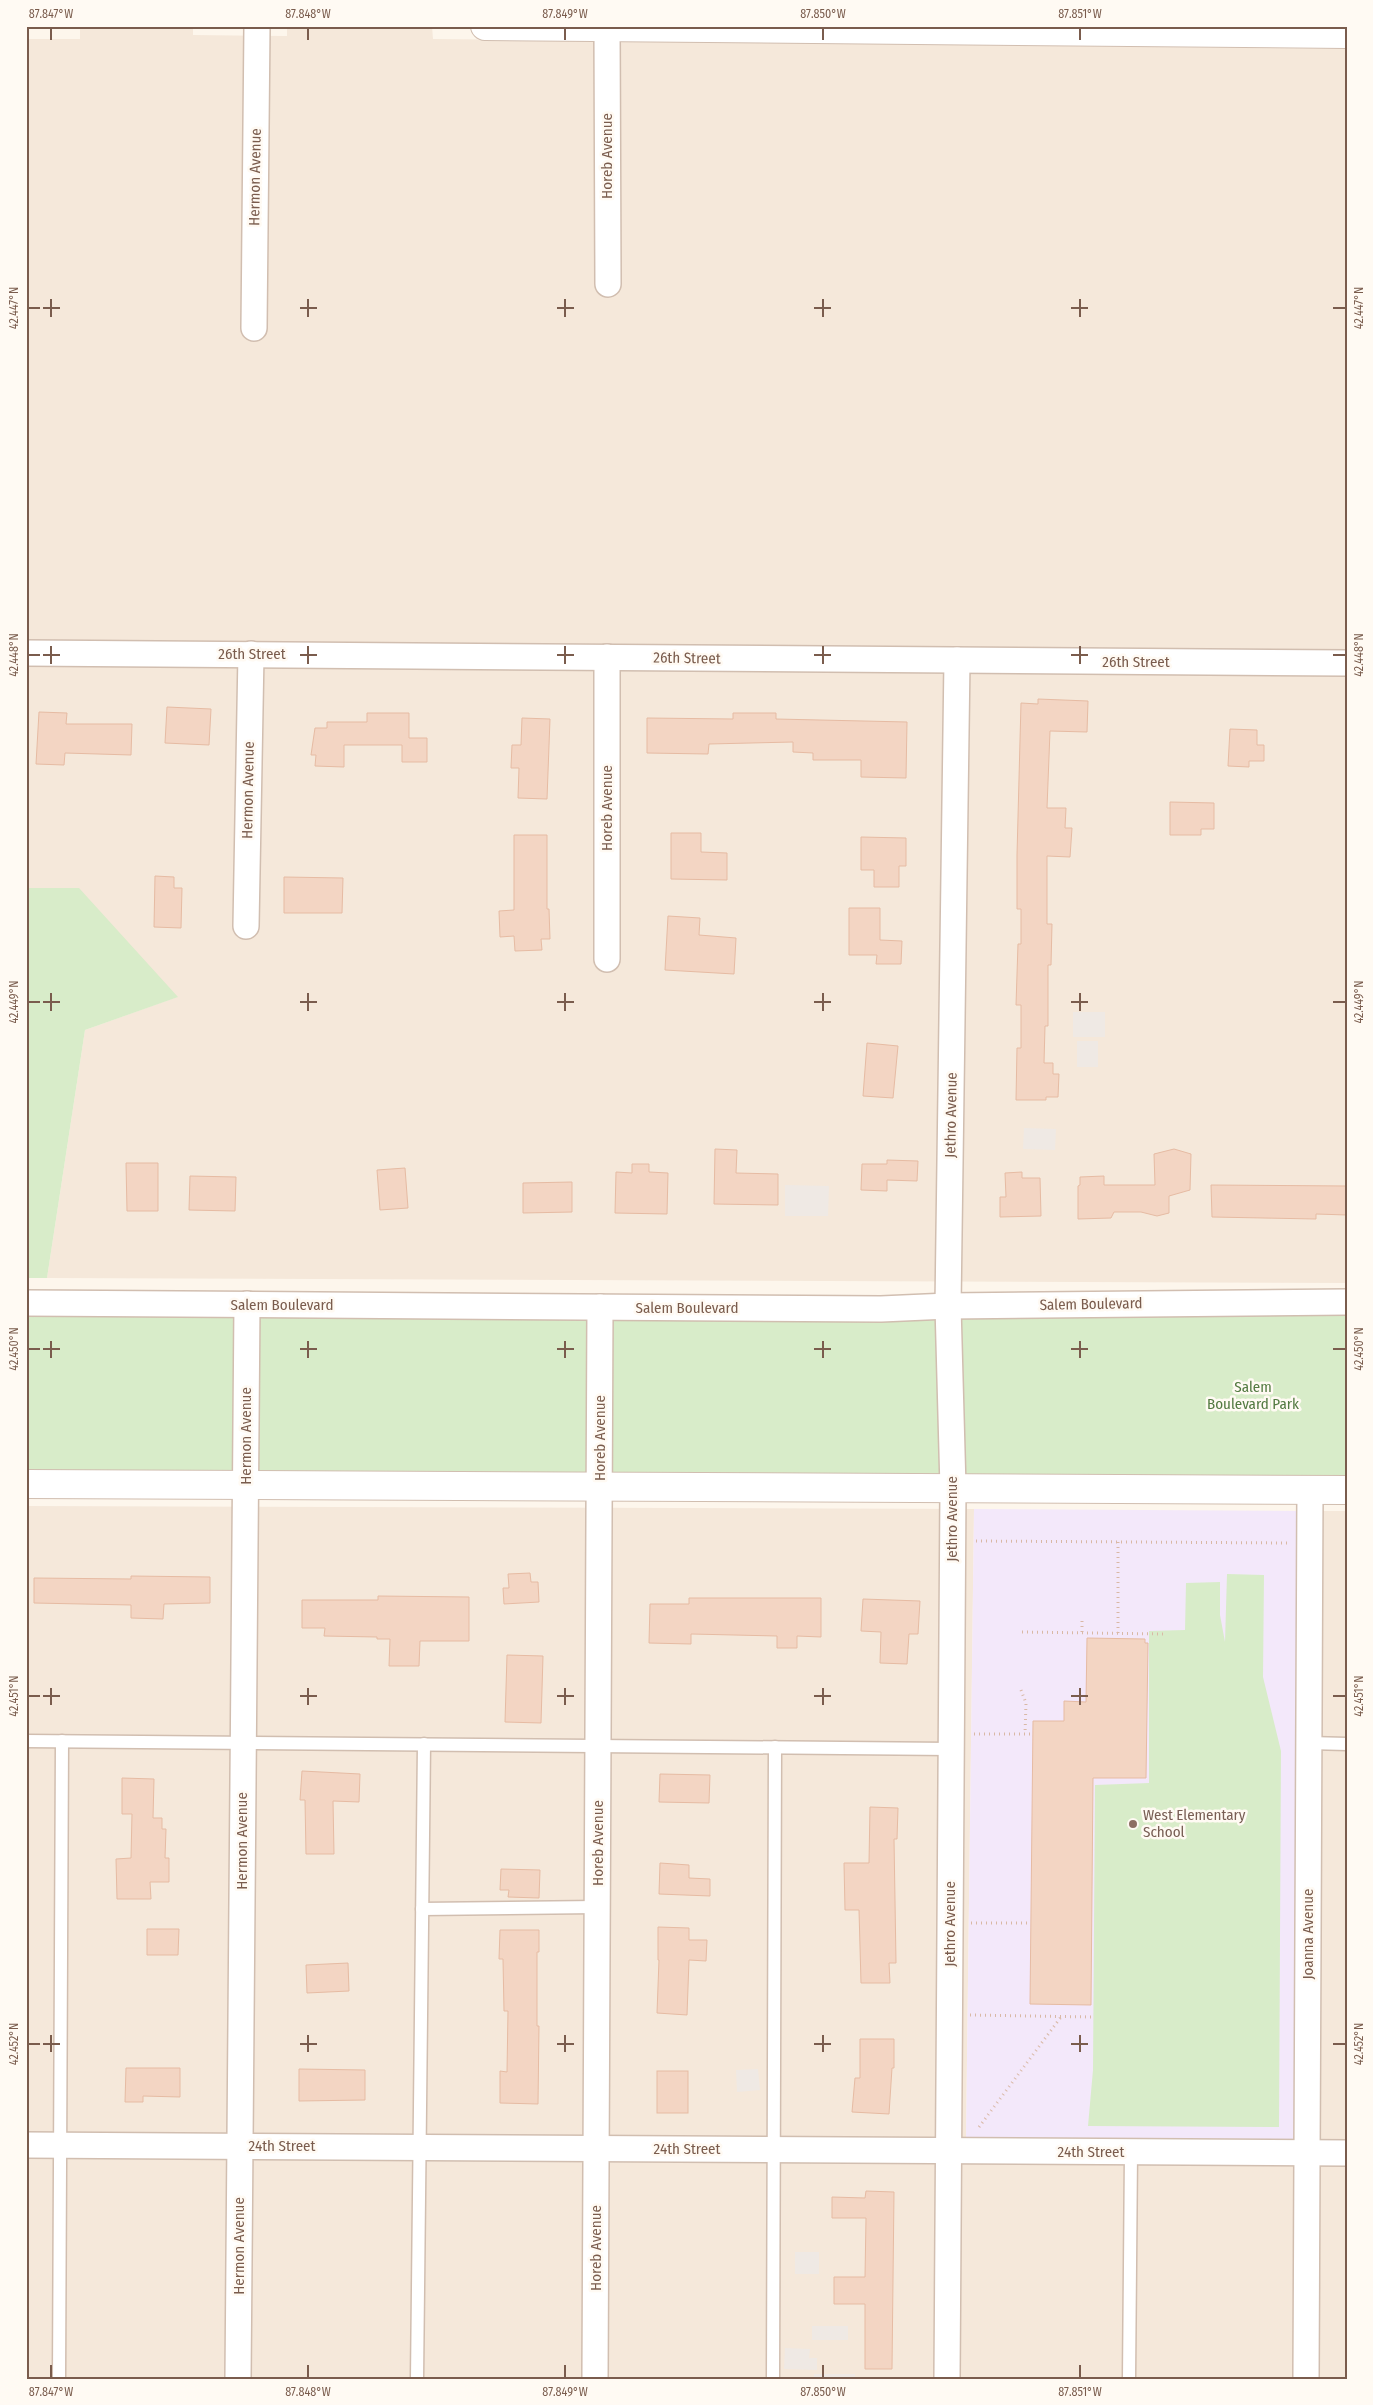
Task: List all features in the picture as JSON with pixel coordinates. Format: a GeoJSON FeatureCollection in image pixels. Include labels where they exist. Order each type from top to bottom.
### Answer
{"type":"FeatureCollection","features":[{"type":"Feature","properties":{"kind":"street","name":"Hermon Avenue"},"geometry":{"type":"LineString","coordinates":[[254,328],[257,26]]}},
{"type":"Feature","properties":{"kind":"street"},"geometry":{"type":"LineString","coordinates":[[485,26],[1347,34]]}},
{"type":"Feature","properties":{"kind":"street","name":"Horeb Avenue"},"geometry":{"type":"LineString","coordinates":[[607,28],[608,284]]}},
{"type":"Feature","properties":{"kind":"street","name":"26th Street"},"geometry":{"type":"LineString","coordinates":[[26,653],[1347,663]]}},
{"type":"Feature","properties":{"kind":"street","name":"Hermon Avenue"},"geometry":{"type":"LineString","coordinates":[[246,926],[251,654]]}},
{"type":"Feature","properties":{"kind":"street","name":"Horeb Avenue"},"geometry":{"type":"LineString","coordinates":[[607,657],[607,960]]}},
{"type":"Feature","properties":{"kind":"street","name":"Jethro Avenue"},"geometry":{"type":"LineString","coordinates":[[947,2379],[953,1488],[948,1306],[957,660]]}},
{"type":"Feature","properties":{"kind":"street","name":"Salem Boulevard"},"geometry":{"type":"LineString","coordinates":[[26,1304],[881,1309],[948,1306],[1347,1302]]}},
{"type":"Feature","properties":{"kind":"street","name":"Hermon Avenue"},"geometry":{"type":"LineString","coordinates":[[238,2379],[247,1304]]}},
{"type":"Feature","properties":{"kind":"street","name":"Horeb Avenue"},"geometry":{"type":"LineString","coordinates":[[595,2379],[600,1307]]}},
{"type":"Feature","properties":{"kind":"street"},"geometry":{"type":"LineString","coordinates":[[26,1484],[1347,1490]]}},
{"type":"Feature","properties":{"kind":"street","name":"Joanna Avenue"},"geometry":{"type":"LineString","coordinates":[[1306,2379],[1310,1490]]}},
{"type":"Feature","properties":{"kind":"street","name":"24th Street"},"geometry":{"type":"LineString","coordinates":[[26,2145],[1347,2153]]}},
{"type":"Feature","properties":{"kind":"lane"},"geometry":{"type":"LineString","coordinates":[[26,1741],[775,1747],[951,1741]]}},
{"type":"Feature","properties":{"kind":"lane"},"geometry":{"type":"LineString","coordinates":[[59,2379],[62,1741]]}},
{"type":"Feature","properties":{"kind":"lane"},"geometry":{"type":"LineString","coordinates":[[1309,1743],[1347,1744]]}},
{"type":"Feature","properties":{"kind":"lane"},"geometry":{"type":"LineString","coordinates":[[417,2379],[424,1744]]}},
{"type":"Feature","properties":{"kind":"lane"},"geometry":{"type":"LineString","coordinates":[[773,2379],[775,1747]]}},
{"type":"Feature","properties":{"kind":"lane"},"geometry":{"type":"LineString","coordinates":[[422,1909],[597,1907]]}},
{"type":"Feature","properties":{"kind":"lane"},"geometry":{"type":"LineString","coordinates":[[1129,2379],[1131,2152]]}},
{"type":"Feature","properties":{"kind":"path"},"geometry":{"type":"LineString","coordinates":[[952,1541],[1310,1543]]}},
{"type":"Feature","properties":{"kind":"path"},"geometry":{"type":"LineString","coordinates":[[1118,1542],[1118,1633]]}},
{"type":"Feature","properties":{"kind":"path"},"geometry":{"type":"LineString","coordinates":[[1082,1618],[1082,1633]]}},
{"type":"Feature","properties":{"kind":"path"},"geometry":{"type":"LineString","coordinates":[[1022,1632],[1163,1634]]}},
{"type":"Feature","properties":{"kind":"path"},"geometry":{"type":"LineString","coordinates":[[1021,1690],[1026,1703],[1025,1734]]}},
{"type":"Feature","properties":{"kind":"path"},"geometry":{"type":"LineString","coordinates":[[951,1741],[1032,1734]]}},
{"type":"Feature","properties":{"kind":"path"},"geometry":{"type":"LineString","coordinates":[[950,1922],[1031,1923]]}},
{"type":"Feature","properties":{"kind":"path"},"geometry":{"type":"LineString","coordinates":[[950,2014],[1093,2017]]}},
{"type":"Feature","properties":{"kind":"path"},"geometry":{"type":"LineString","coordinates":[[978,2129],[1061,2017]]}},
{"type":"Feature","properties":{"kind":"shaded area"},"geometry":{"type":"Polygon","coordinates":[[[80,26],[193,26],[193,35],[287,36],[287,26],[432,26],[433,39],[1347,49],[1347,1283],[47,1278],[85,1030],[177,997],[26,888],[26,39],[80,39],[80,26]]]}},
{"type":"Feature","properties":{"kind":"shaded area"},"geometry":{"type":"Polygon","coordinates":[[[1073,1012],[1105,1012],[1105,1037],[1073,1037],[1073,1012]]]}},
{"type":"Feature","properties":{"kind":"shaded area"},"geometry":{"type":"Polygon","coordinates":[[[1077,1041],[1098,1041],[1098,1067],[1077,1067],[1077,1041]]]}},
{"type":"Feature","properties":{"kind":"shaded area"},"geometry":{"type":"Polygon","coordinates":[[[1024,1128],[1056,1129],[1055,1150],[1023,1149],[1024,1128]]]}},
{"type":"Feature","properties":{"kind":"shaded area"},"geometry":{"type":"Polygon","coordinates":[[[785,1185],[829,1186],[828,1216],[785,1216],[785,1185]]]}},
{"type":"Feature","properties":{"kind":"shaded area"},"geometry":{"type":"Polygon","coordinates":[[[26,1506],[974,1509],[966,2138],[1295,2139],[1297,1511],[1347,1511],[1347,2379],[26,2379],[26,1506]]]}},
{"type":"Feature","properties":{"kind":"shaded area","name":"West Elementary School"},"geometry":{"type":"Polygon","coordinates":[[[974,1509],[1297,1511],[1295,2139],[966,2138],[974,1509]]]}},
{"type":"Feature","properties":{"kind":"shaded area"},"geometry":{"type":"Polygon","coordinates":[[[758,2069],[760,2090],[737,2092],[736,2070],[758,2069]]]}},
{"type":"Feature","properties":{"kind":"shaded area"},"geometry":{"type":"Polygon","coordinates":[[[795,2252],[819,2252],[819,2274],[795,2274],[795,2252]]]}},
{"type":"Feature","properties":{"kind":"shaded area"},"geometry":{"type":"Polygon","coordinates":[[[812,2326],[848,2326],[848,2340],[812,2340],[812,2326]]]}},
{"type":"Feature","properties":{"kind":"shaded area"},"geometry":{"type":"Polygon","coordinates":[[[785,2348],[810,2349],[809,2358],[817,2358],[817,2370],[784,2369],[785,2348]]]}},
{"type":"Feature","properties":{"kind":"shaded area"},"geometry":{"type":"Polygon","coordinates":[[[814,2374],[855,2374],[855,2379],[814,2379],[814,2374]]]}},
{"type":"Feature","properties":{"kind":"green space"},"geometry":{"type":"Polygon","coordinates":[[[26,888],[79,888],[178,997],[85,1030],[47,1278],[26,1278],[26,888]]]}},
{"type":"Feature","properties":{"kind":"green space","name":"Salem Boulevard Park"},"geometry":{"type":"Polygon","coordinates":[[[26,1300],[1347,1302],[1347,1489],[26,1484],[26,1300]]]}},
{"type":"Feature","properties":{"kind":"green space"},"geometry":{"type":"Polygon","coordinates":[[[1227,1574],[1264,1575],[1263,1677],[1281,1751],[1279,2127],[1088,2126],[1093,2070],[1095,1785],[1149,1783],[1149,1631],[1185,1630],[1186,1583],[1220,1582],[1220,1615],[1225,1642],[1227,1574]]]}},
{"type":"Feature","properties":{"kind":"building"},"geometry":{"type":"Polygon","coordinates":[[[1038,699],[1088,701],[1087,732],[1050,731],[1047,808],[1066,808],[1065,828],[1072,828],[1070,857],[1047,856],[1047,924],[1052,924],[1051,965],[1048,965],[1048,1026],[1045,1026],[1044,1063],[1053,1063],[1053,1074],[1059,1074],[1058,1097],[1046,1097],[1046,1100],[1016,1100],[1017,1048],[1021,1048],[1021,1005],[1016,1005],[1018,944],[1021,944],[1021,909],[1017,909],[1017,855],[1021,703],[1038,704],[1038,699]]]}},
{"type":"Feature","properties":{"kind":"building"},"geometry":{"type":"Polygon","coordinates":[[[167,707],[211,709],[209,745],[165,743],[167,707]]]}},
{"type":"Feature","properties":{"kind":"building"},"geometry":{"type":"Polygon","coordinates":[[[39,712],[67,713],[66,724],[132,724],[131,755],[65,753],[64,765],[36,764],[39,712]]]}},
{"type":"Feature","properties":{"kind":"building"},"geometry":{"type":"Polygon","coordinates":[[[367,713],[409,713],[409,738],[427,738],[427,762],[402,762],[402,745],[344,745],[344,767],[315,766],[316,755],[311,755],[315,728],[327,728],[327,722],[367,722],[367,713]]]}},
{"type":"Feature","properties":{"kind":"building"},"geometry":{"type":"Polygon","coordinates":[[[733,713],[776,713],[776,719],[907,722],[906,778],[861,777],[861,760],[813,760],[813,753],[793,752],[793,742],[709,744],[708,754],[647,753],[647,718],[733,719],[733,713]]]}},
{"type":"Feature","properties":{"kind":"building"},"geometry":{"type":"Polygon","coordinates":[[[522,718],[550,719],[547,799],[518,798],[519,768],[511,768],[512,745],[521,745],[522,718]]]}},
{"type":"Feature","properties":{"kind":"building"},"geometry":{"type":"Polygon","coordinates":[[[1230,729],[1257,730],[1257,745],[1264,745],[1264,761],[1249,761],[1249,767],[1228,766],[1230,729]]]}},
{"type":"Feature","properties":{"kind":"building"},"geometry":{"type":"Polygon","coordinates":[[[1170,802],[1214,803],[1214,829],[1201,829],[1201,835],[1170,835],[1170,802]]]}},
{"type":"Feature","properties":{"kind":"building"},"geometry":{"type":"Polygon","coordinates":[[[671,833],[701,833],[701,852],[727,853],[727,880],[671,879],[671,833]]]}},
{"type":"Feature","properties":{"kind":"building"},"geometry":{"type":"Polygon","coordinates":[[[514,835],[547,835],[547,909],[549,909],[550,939],[541,939],[542,950],[515,951],[514,936],[500,937],[499,911],[514,910],[514,835]]]}},
{"type":"Feature","properties":{"kind":"building"},"geometry":{"type":"Polygon","coordinates":[[[861,837],[906,838],[906,866],[899,866],[899,887],[874,887],[874,870],[861,870],[861,837]]]}},
{"type":"Feature","properties":{"kind":"building"},"geometry":{"type":"Polygon","coordinates":[[[155,876],[174,877],[174,888],[182,888],[181,928],[154,927],[155,876]]]}},
{"type":"Feature","properties":{"kind":"building"},"geometry":{"type":"Polygon","coordinates":[[[284,877],[343,878],[342,913],[284,913],[284,877]]]}},
{"type":"Feature","properties":{"kind":"building"},"geometry":{"type":"Polygon","coordinates":[[[849,908],[880,908],[880,940],[902,941],[901,964],[876,964],[877,955],[849,955],[849,908]]]}},
{"type":"Feature","properties":{"kind":"building"},"geometry":{"type":"Polygon","coordinates":[[[668,916],[700,918],[699,935],[736,938],[734,974],[665,970],[668,916]]]}},
{"type":"Feature","properties":{"kind":"building"},"geometry":{"type":"Polygon","coordinates":[[[867,1043],[898,1046],[893,1098],[863,1096],[867,1043]]]}},
{"type":"Feature","properties":{"kind":"building"},"geometry":{"type":"Polygon","coordinates":[[[715,1149],[737,1150],[736,1173],[778,1174],[778,1205],[714,1204],[715,1149]]]}},
{"type":"Feature","properties":{"kind":"building"},"geometry":{"type":"Polygon","coordinates":[[[1174,1149],[1191,1154],[1190,1190],[1169,1196],[1169,1213],[1157,1216],[1141,1212],[1114,1212],[1111,1218],[1078,1219],[1078,1186],[1080,1185],[1080,1177],[1104,1176],[1104,1185],[1155,1185],[1154,1154],[1174,1149]]]}},
{"type":"Feature","properties":{"kind":"building"},"geometry":{"type":"Polygon","coordinates":[[[887,1160],[918,1161],[917,1181],[887,1180],[887,1191],[861,1190],[862,1164],[887,1164],[887,1160]]]}},
{"type":"Feature","properties":{"kind":"building"},"geometry":{"type":"Polygon","coordinates":[[[126,1163],[158,1163],[158,1211],[127,1211],[126,1163]]]}},
{"type":"Feature","properties":{"kind":"building"},"geometry":{"type":"Polygon","coordinates":[[[632,1164],[649,1164],[649,1172],[668,1173],[667,1214],[615,1213],[616,1172],[632,1173],[632,1164]]]}},
{"type":"Feature","properties":{"kind":"building"},"geometry":{"type":"Polygon","coordinates":[[[405,1168],[408,1208],[380,1210],[377,1170],[405,1168]]]}},
{"type":"Feature","properties":{"kind":"building"},"geometry":{"type":"Polygon","coordinates":[[[1022,1172],[1022,1178],[1040,1178],[1041,1216],[1000,1217],[1000,1197],[1006,1197],[1005,1173],[1022,1172]]]}},
{"type":"Feature","properties":{"kind":"building"},"geometry":{"type":"Polygon","coordinates":[[[190,1176],[236,1177],[235,1211],[189,1210],[190,1176]]]}},
{"type":"Feature","properties":{"kind":"building"},"geometry":{"type":"Polygon","coordinates":[[[572,1182],[572,1212],[523,1213],[523,1183],[572,1182]]]}},
{"type":"Feature","properties":{"kind":"building"},"geometry":{"type":"Polygon","coordinates":[[[1211,1185],[1347,1186],[1347,1215],[1316,1214],[1316,1219],[1212,1217],[1211,1185]]]}},
{"type":"Feature","properties":{"kind":"building"},"geometry":{"type":"Polygon","coordinates":[[[530,1573],[531,1582],[538,1582],[539,1602],[504,1604],[503,1588],[509,1588],[508,1574],[530,1573]]]}},
{"type":"Feature","properties":{"kind":"building"},"geometry":{"type":"Polygon","coordinates":[[[131,1576],[210,1577],[210,1603],[164,1604],[163,1619],[131,1618],[131,1605],[34,1603],[34,1578],[131,1579],[131,1576]]]}},
{"type":"Feature","properties":{"kind":"building"},"geometry":{"type":"Polygon","coordinates":[[[378,1596],[469,1597],[469,1641],[420,1641],[419,1666],[389,1666],[390,1639],[324,1636],[325,1628],[302,1628],[302,1600],[378,1600],[378,1596]]]}},
{"type":"Feature","properties":{"kind":"building"},"geometry":{"type":"Polygon","coordinates":[[[689,1598],[821,1598],[821,1637],[797,1636],[797,1648],[777,1648],[777,1636],[691,1634],[691,1644],[649,1643],[650,1604],[689,1604],[689,1598]]]}},
{"type":"Feature","properties":{"kind":"building"},"geometry":{"type":"Polygon","coordinates":[[[863,1599],[920,1601],[918,1634],[909,1634],[907,1664],[880,1663],[881,1632],[861,1631],[863,1599]]]}},
{"type":"Feature","properties":{"kind":"building"},"geometry":{"type":"Polygon","coordinates":[[[1087,1638],[1145,1639],[1145,1643],[1148,1643],[1146,1778],[1093,1778],[1091,2005],[1030,2004],[1033,1721],[1064,1721],[1064,1701],[1086,1702],[1087,1638]]]}},
{"type":"Feature","properties":{"kind":"building"},"geometry":{"type":"Polygon","coordinates":[[[507,1655],[543,1656],[541,1723],[505,1722],[507,1655]]]}},
{"type":"Feature","properties":{"kind":"building"},"geometry":{"type":"Polygon","coordinates":[[[302,1771],[360,1774],[359,1802],[333,1801],[334,1854],[306,1854],[305,1800],[300,1800],[302,1771]]]}},
{"type":"Feature","properties":{"kind":"building"},"geometry":{"type":"Polygon","coordinates":[[[660,1774],[710,1775],[709,1803],[659,1802],[660,1774]]]}},
{"type":"Feature","properties":{"kind":"building"},"geometry":{"type":"Polygon","coordinates":[[[122,1778],[154,1779],[153,1818],[162,1818],[162,1829],[166,1829],[165,1858],[169,1858],[169,1882],[150,1882],[151,1899],[117,1899],[116,1859],[131,1858],[132,1814],[122,1814],[122,1778]]]}},
{"type":"Feature","properties":{"kind":"building"},"geometry":{"type":"Polygon","coordinates":[[[870,1807],[898,1808],[897,1839],[894,1839],[896,1963],[889,1963],[890,1983],[861,1983],[859,1910],[845,1910],[844,1863],[869,1863],[870,1807]]]}},
{"type":"Feature","properties":{"kind":"building"},"geometry":{"type":"Polygon","coordinates":[[[660,1863],[689,1865],[689,1878],[710,1879],[710,1896],[659,1894],[660,1863]]]}},
{"type":"Feature","properties":{"kind":"building"},"geometry":{"type":"Polygon","coordinates":[[[501,1869],[540,1870],[539,1898],[508,1897],[509,1890],[500,1890],[501,1869]]]}},
{"type":"Feature","properties":{"kind":"building"},"geometry":{"type":"Polygon","coordinates":[[[658,1927],[689,1928],[689,1940],[707,1940],[706,1961],[689,1960],[687,2015],[657,2013],[658,1927]]]}},
{"type":"Feature","properties":{"kind":"building"},"geometry":{"type":"Polygon","coordinates":[[[147,1929],[179,1929],[178,1955],[147,1955],[147,1929]]]}},
{"type":"Feature","properties":{"kind":"building"},"geometry":{"type":"Polygon","coordinates":[[[500,1930],[539,1930],[539,1952],[537,1952],[537,2026],[539,2026],[538,2104],[500,2103],[500,2071],[507,2072],[508,2011],[504,2011],[503,1959],[499,1959],[500,1930]]]}},
{"type":"Feature","properties":{"kind":"building"},"geometry":{"type":"Polygon","coordinates":[[[348,1963],[349,1991],[307,1993],[306,1965],[348,1963]]]}},
{"type":"Feature","properties":{"kind":"building"},"geometry":{"type":"Polygon","coordinates":[[[860,2039],[894,2039],[894,2068],[892,2068],[889,2114],[852,2112],[855,2078],[860,2078],[860,2039]]]}},
{"type":"Feature","properties":{"kind":"building"},"geometry":{"type":"Polygon","coordinates":[[[126,2068],[180,2068],[180,2097],[143,2096],[143,2102],[125,2102],[126,2068]]]}},
{"type":"Feature","properties":{"kind":"building"},"geometry":{"type":"Polygon","coordinates":[[[299,2069],[365,2070],[365,2100],[299,2101],[299,2069]]]}},
{"type":"Feature","properties":{"kind":"building"},"geometry":{"type":"Polygon","coordinates":[[[657,2071],[688,2071],[688,2113],[657,2113],[657,2071]]]}},
{"type":"Feature","properties":{"kind":"building"},"geometry":{"type":"Polygon","coordinates":[[[866,2191],[894,2192],[892,2369],[865,2369],[865,2304],[834,2304],[834,2277],[865,2277],[866,2218],[832,2218],[832,2197],[865,2198],[866,2191]]]}},
{"type":"Feature","properties":{"kind":"place","name":"West Elementary School"},"geometry":{"type":"Point","coordinates":[1133,1824]}}]}
